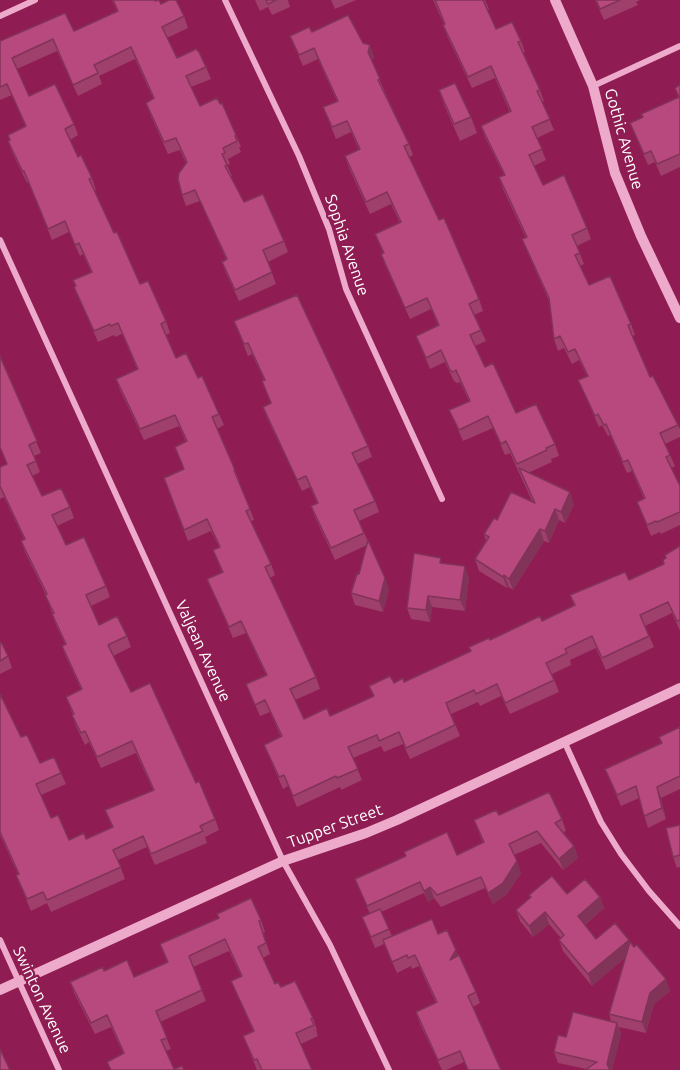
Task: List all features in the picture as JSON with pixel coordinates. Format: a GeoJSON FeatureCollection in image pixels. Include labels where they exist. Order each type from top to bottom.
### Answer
{"type":"FeatureCollection","features":[{"type":"Feature","properties":{"kind":"street"},"geometry":{"type":"LineString","coordinates":[[0,16],[35,0]]}},
{"type":"Feature","properties":{"kind":"street","name":"Sophia Avenue"},"geometry":{"type":"LineString","coordinates":[[225,0],[299,156],[329,229],[346,289],[442,499]]}},
{"type":"Feature","properties":{"kind":"street","name":"Gothic Avenue"},"geometry":{"type":"LineString","coordinates":[[555,0],[593,86],[615,173],[641,236],[680,318]]}},
{"type":"Feature","properties":{"kind":"street"},"geometry":{"type":"LineString","coordinates":[[593,86],[680,46]]}},
{"type":"Feature","properties":{"kind":"street","name":"Valjean Avenue"},"geometry":{"type":"LineString","coordinates":[[0,240],[283,861],[330,945],[388,1070]]}},
{"type":"Feature","properties":{"kind":"street","name":"Tupper Street"},"geometry":{"type":"LineString","coordinates":[[0,990],[283,861],[377,829],[680,688]]}},
{"type":"Feature","properties":{"kind":"street"},"geometry":{"type":"LineString","coordinates":[[564,741],[601,822],[621,854],[680,926]]}},
{"type":"Feature","properties":{"kind":"street","name":"Swinton Avenue"},"geometry":{"type":"LineString","coordinates":[[0,940],[59,1070]]}},
{"type":"Feature","properties":{"kind":"building"},"geometry":{"type":"Polygon","coordinates":[[[113,0],[159,0],[161,4],[169,0],[176,0],[184,16],[162,27],[177,58],[196,49],[206,67],[186,76],[200,106],[217,98],[220,104],[222,103],[237,141],[223,148],[225,153],[222,154],[227,165],[225,166],[244,202],[263,194],[284,241],[263,250],[272,272],[235,290],[222,262],[227,259],[195,190],[182,195],[178,179],[179,173],[187,162],[176,138],[164,142],[146,103],[154,98],[131,47],[94,65],[98,73],[73,85],[53,39],[12,58],[29,96],[55,84],[74,124],[65,129],[78,157],[81,155],[92,178],[89,179],[114,233],[117,232],[140,284],[148,281],[166,321],[161,324],[176,358],[186,353],[198,378],[202,376],[219,414],[212,417],[250,509],[246,511],[271,564],[265,567],[316,677],[290,689],[304,719],[327,708],[330,716],[374,696],[369,686],[390,676],[394,683],[403,678],[404,682],[471,651],[469,647],[489,638],[490,640],[540,616],[542,621],[575,605],[570,595],[625,572],[629,580],[664,564],[665,555],[680,546],[680,620],[677,621],[668,602],[640,615],[649,636],[602,658],[592,636],[565,649],[567,653],[546,663],[554,680],[505,703],[497,684],[476,694],[474,690],[446,703],[455,725],[406,748],[399,732],[379,741],[377,735],[348,747],[358,769],[337,778],[336,776],[293,796],[284,775],[279,777],[264,745],[282,736],[265,700],[255,705],[246,684],[267,675],[241,621],[229,627],[207,579],[223,572],[213,550],[220,547],[207,519],[184,530],[164,478],[184,469],[175,447],[187,441],[175,415],[140,429],[116,379],[138,369],[118,323],[94,331],[74,287],[76,286],[73,280],[92,272],[79,243],[75,245],[65,221],[48,229],[24,171],[8,141],[10,140],[8,135],[26,126],[7,84],[0,87],[0,41],[65,13],[74,31],[118,11],[113,0]]]}},
{"type":"Feature","properties":{"kind":"building"},"geometry":{"type":"Polygon","coordinates":[[[435,0],[483,0],[496,29],[512,22],[521,41],[518,42],[540,90],[537,91],[550,119],[532,127],[542,149],[529,155],[543,185],[564,175],[587,228],[572,235],[580,253],[575,255],[589,285],[610,276],[631,324],[628,325],[650,377],[653,376],[678,425],[660,433],[670,455],[666,457],[680,486],[680,512],[647,525],[637,502],[645,498],[628,460],[623,462],[606,424],[604,425],[598,414],[595,416],[578,380],[588,376],[575,349],[568,352],[560,336],[554,339],[549,298],[522,239],[527,237],[499,177],[505,175],[481,126],[511,111],[491,66],[468,77],[443,25],[445,24],[435,0]]]}},
{"type":"Feature","properties":{"kind":"building"},"geometry":{"type":"Polygon","coordinates":[[[596,0],[620,0],[600,9],[596,0]]]}},
{"type":"Feature","properties":{"kind":"building"},"geometry":{"type":"Polygon","coordinates":[[[348,15],[363,43],[370,45],[368,52],[380,79],[378,80],[409,144],[404,146],[439,220],[444,218],[479,299],[469,304],[481,330],[470,335],[485,367],[493,363],[516,413],[536,404],[555,444],[517,464],[506,441],[501,444],[488,416],[459,430],[449,410],[470,401],[456,370],[453,372],[450,370],[441,350],[426,358],[416,336],[439,325],[427,298],[405,308],[381,254],[384,253],[375,234],[401,222],[387,192],[366,202],[345,156],[360,149],[347,121],[332,127],[323,107],[338,101],[314,48],[299,55],[290,36],[309,27],[312,32],[348,15]]]}},
{"type":"Feature","properties":{"kind":"building"},"geometry":{"type":"Polygon","coordinates":[[[455,83],[471,117],[454,124],[439,90],[455,83]]]}},
{"type":"Feature","properties":{"kind":"building"},"geometry":{"type":"Polygon","coordinates":[[[680,85],[680,154],[657,164],[651,151],[644,154],[630,123],[643,117],[641,114],[679,97],[675,88],[680,85]]]}},
{"type":"Feature","properties":{"kind":"building"},"geometry":{"type":"Polygon","coordinates":[[[297,295],[368,446],[352,453],[375,501],[354,510],[364,533],[331,548],[311,506],[318,503],[306,476],[297,480],[263,407],[271,403],[262,381],[265,380],[248,343],[244,344],[234,321],[297,295]]]}},
{"type":"Feature","properties":{"kind":"building"},"geometry":{"type":"Polygon","coordinates":[[[0,356],[37,441],[29,445],[36,461],[27,465],[42,496],[61,488],[70,507],[52,515],[66,545],[84,537],[106,586],[86,595],[99,625],[117,616],[127,636],[108,645],[131,692],[150,683],[196,783],[199,781],[215,819],[200,826],[203,831],[151,854],[143,836],[113,850],[121,867],[47,900],[43,892],[27,899],[16,875],[19,874],[0,832],[0,694],[21,737],[27,735],[40,763],[54,757],[61,773],[36,784],[51,818],[58,815],[69,840],[84,833],[86,839],[113,827],[105,810],[154,790],[132,741],[97,757],[85,731],[81,733],[72,715],[74,714],[66,697],[82,689],[62,646],[66,644],[52,614],[54,613],[45,595],[47,594],[21,541],[25,539],[0,486],[0,467],[7,464],[0,447],[0,356]]]}},
{"type":"Feature","properties":{"kind":"building"},"geometry":{"type":"Polygon","coordinates":[[[519,468],[570,492],[561,512],[555,509],[545,531],[540,529],[509,579],[475,559],[489,537],[484,534],[494,518],[497,520],[511,492],[535,503],[519,468]]]}},
{"type":"Feature","properties":{"kind":"building"},"geometry":{"type":"Polygon","coordinates":[[[368,540],[385,578],[379,601],[351,593],[357,574],[359,574],[368,540]]]}},
{"type":"Feature","properties":{"kind":"building"},"geometry":{"type":"Polygon","coordinates":[[[414,553],[441,558],[440,563],[465,566],[460,600],[428,596],[426,610],[407,608],[414,553]]]}},
{"type":"Feature","properties":{"kind":"building"},"geometry":{"type":"Polygon","coordinates":[[[0,643],[8,656],[0,661],[0,643]]]}},
{"type":"Feature","properties":{"kind":"building"},"geometry":{"type":"Polygon","coordinates":[[[680,727],[680,776],[657,787],[662,808],[644,816],[636,786],[617,795],[605,769],[662,743],[659,737],[680,727]]]}},
{"type":"Feature","properties":{"kind":"building"},"geometry":{"type":"Polygon","coordinates":[[[549,792],[562,819],[555,823],[574,846],[559,859],[537,831],[509,844],[517,861],[503,883],[488,893],[481,877],[437,895],[430,887],[424,891],[420,882],[367,906],[355,879],[406,856],[404,852],[447,832],[457,855],[484,842],[474,820],[496,810],[499,815],[549,792]]]}},
{"type":"Feature","properties":{"kind":"building"},"geometry":{"type":"Polygon","coordinates":[[[680,825],[680,855],[673,857],[666,828],[680,825]]]}},
{"type":"Feature","properties":{"kind":"building"},"geometry":{"type":"Polygon","coordinates":[[[552,876],[567,894],[585,879],[600,897],[578,916],[596,939],[615,923],[629,940],[588,974],[559,940],[564,935],[545,912],[529,926],[516,910],[531,897],[529,895],[552,876]]]}},
{"type":"Feature","properties":{"kind":"building"},"geometry":{"type":"Polygon","coordinates":[[[251,898],[261,920],[259,921],[266,943],[258,947],[275,984],[278,982],[281,987],[295,981],[313,1018],[311,1019],[314,1025],[296,1033],[312,1070],[262,1070],[257,1059],[254,1060],[243,1036],[254,1031],[231,981],[242,976],[225,939],[189,956],[202,990],[156,1011],[167,1038],[161,1040],[174,1069],[182,1066],[184,1070],[111,1070],[107,1062],[124,1053],[107,1015],[91,1023],[70,982],[103,967],[104,971],[127,960],[134,977],[168,962],[160,944],[219,918],[217,914],[251,898]]]}},
{"type":"Feature","properties":{"kind":"building"},"geometry":{"type":"Polygon","coordinates":[[[380,909],[389,929],[371,937],[362,917],[380,909]]]}},
{"type":"Feature","properties":{"kind":"building"},"geometry":{"type":"Polygon","coordinates":[[[432,919],[438,934],[447,930],[456,950],[450,960],[459,955],[476,992],[468,996],[501,1070],[468,1070],[460,1051],[438,1060],[416,1012],[437,1002],[415,955],[408,958],[407,955],[392,962],[383,940],[432,919]]]}},
{"type":"Feature","properties":{"kind":"building"},"geometry":{"type":"Polygon","coordinates":[[[630,942],[634,947],[637,945],[666,979],[650,993],[642,1022],[609,1014],[630,942]]]}},
{"type":"Feature","properties":{"kind":"building"},"geometry":{"type":"Polygon","coordinates":[[[573,1012],[617,1023],[607,1064],[610,1070],[585,1070],[597,1062],[554,1052],[558,1035],[566,1037],[573,1012]]]}},
{"type":"Feature","properties":{"kind":"building"},"geometry":{"type":"Polygon","coordinates":[[[0,1049],[10,1070],[0,1070],[0,1049]]]}}]}
